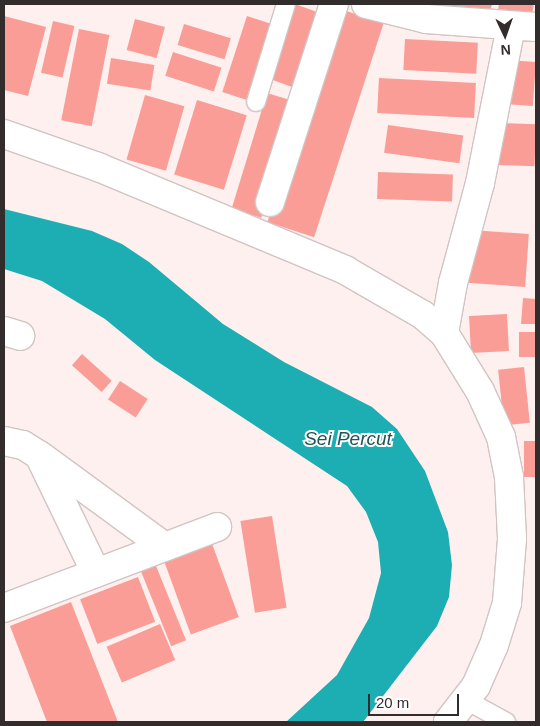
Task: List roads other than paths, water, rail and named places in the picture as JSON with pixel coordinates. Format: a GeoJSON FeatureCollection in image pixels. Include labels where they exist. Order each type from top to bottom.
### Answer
{"type":"FeatureCollection","features":[{"type":"Feature","properties":{"kind":"street"},"geometry":{"type":"LineString","coordinates":[[270,202],[334,4]]}},
{"type":"Feature","properties":{"kind":"street"},"geometry":{"type":"LineString","coordinates":[[366,4],[426,19],[524,26],[453,283],[444,333]]}},
{"type":"Feature","properties":{"kind":"street"},"geometry":{"type":"LineString","coordinates":[[4,134],[98,167],[345,270],[423,315],[444,333],[484,399],[501,437],[509,477],[512,539],[507,603],[494,645],[466,700],[448,722]]}},
{"type":"Feature","properties":{"kind":"street"},"geometry":{"type":"LineString","coordinates":[[4,442],[23,445],[39,454],[165,546]]}},
{"type":"Feature","properties":{"kind":"street"},"geometry":{"type":"LineString","coordinates":[[39,454],[96,573]]}},
{"type":"Feature","properties":{"kind":"street"},"geometry":{"type":"LineString","coordinates":[[4,608],[217,527]]}},
{"type":"Feature","properties":{"kind":"lane"},"geometry":{"type":"LineString","coordinates":[[256,102],[286,4]]}},
{"type":"Feature","properties":{"kind":"lane"},"geometry":{"type":"LineString","coordinates":[[466,700],[506,722]]}},
{"type":"Feature","properties":{"kind":"water","name":"Sei Percut"},"geometry":{"type":"Polygon","coordinates":[[[4,209],[92,231],[122,244],[149,262],[223,324],[284,362],[372,407],[397,429],[425,471],[448,532],[452,565],[449,597],[437,626],[363,722],[286,722],[337,675],[369,618],[381,573],[378,542],[366,512],[347,486],[155,360],[105,319],[42,281],[4,269],[4,209]]]}}]}
